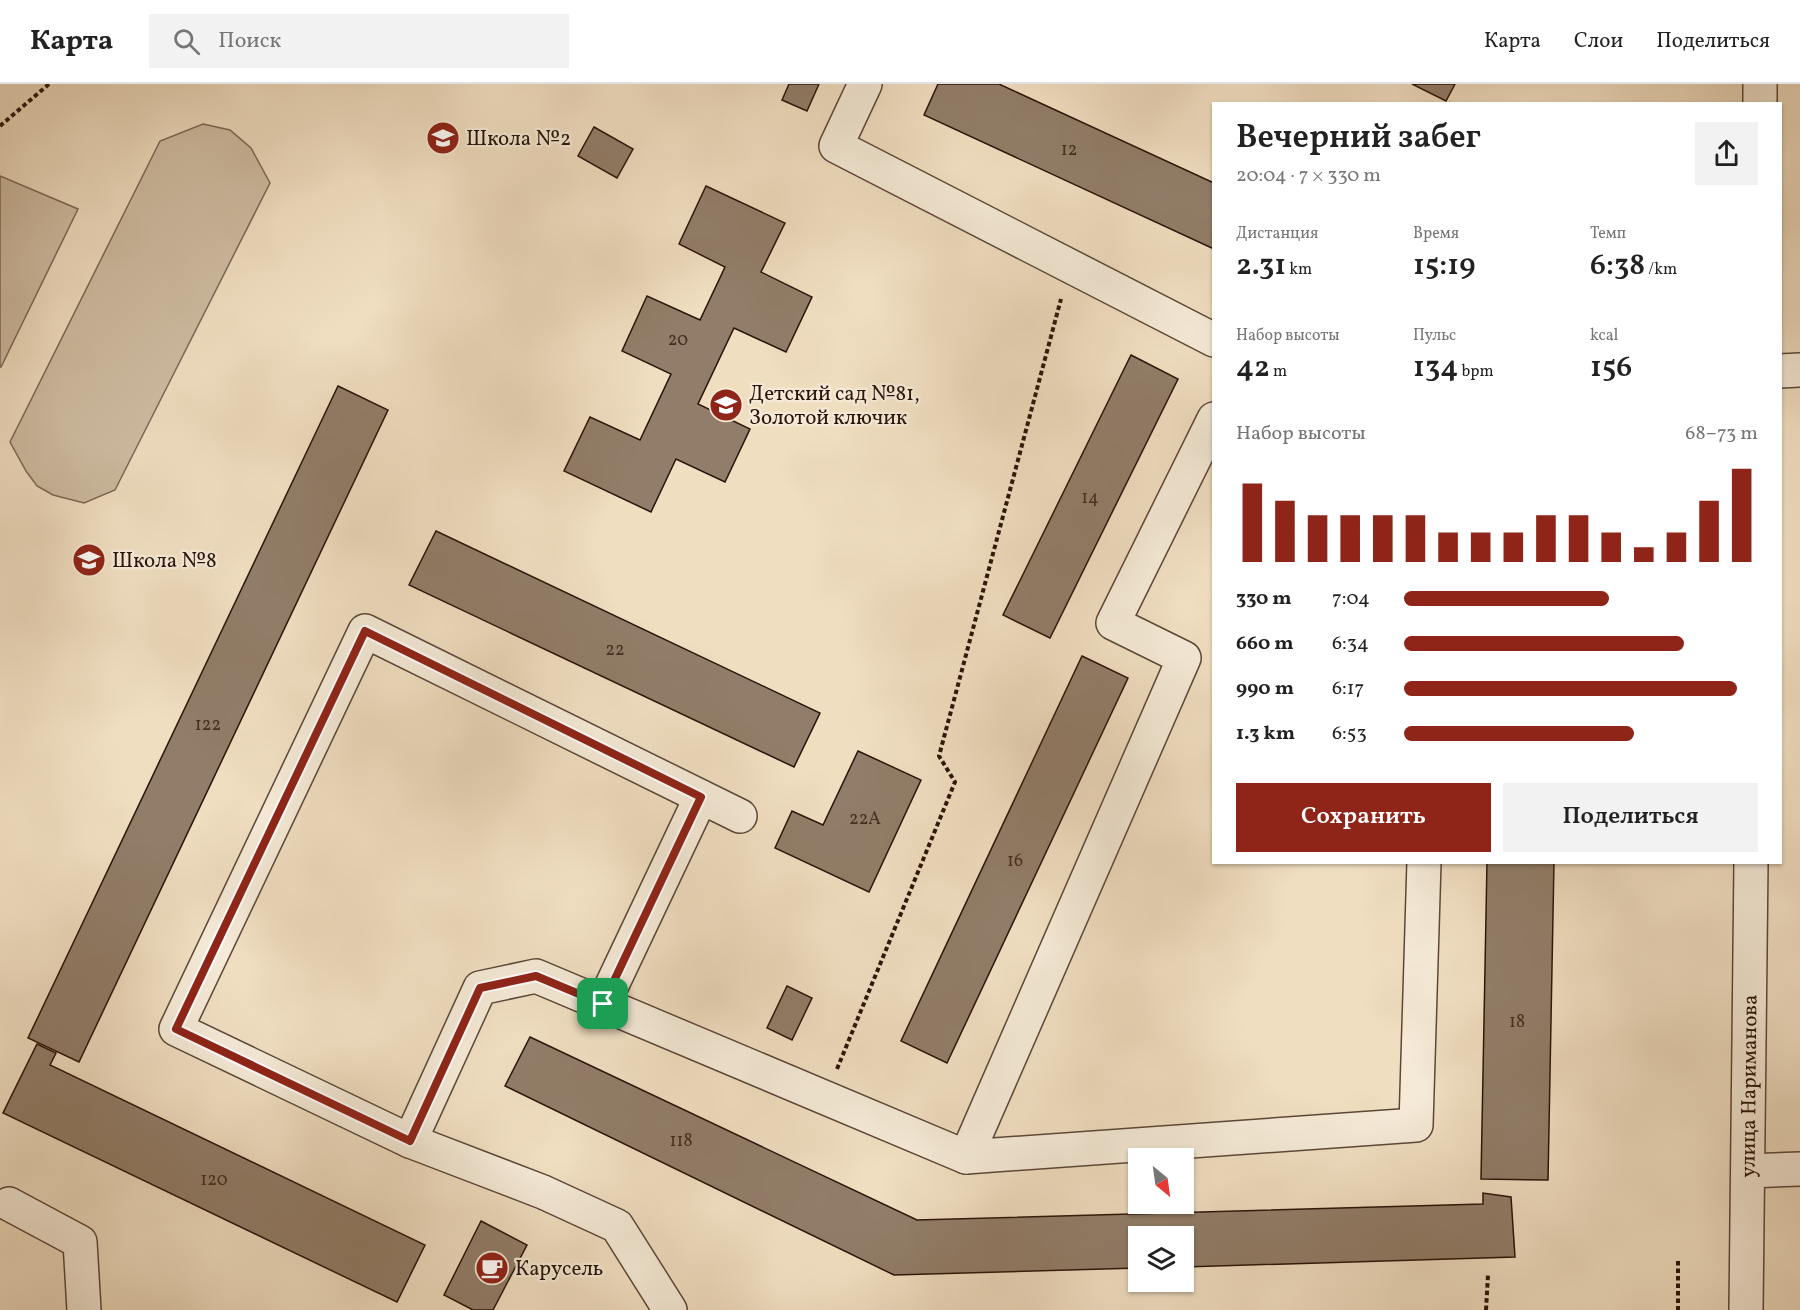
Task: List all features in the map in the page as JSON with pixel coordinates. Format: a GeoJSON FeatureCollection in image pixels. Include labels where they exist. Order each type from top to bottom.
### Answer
{"type":"FeatureCollection","features":[{"type":"Feature","properties":{"kind":"street"},"geometry":{"type":"LineString","coordinates":[[865,84],[836,146],[1212,339]]}},
{"type":"Feature","properties":{"kind":"street"},"geometry":{"type":"LineString","coordinates":[[1760,84],[1760,102]]}},
{"type":"Feature","properties":{"kind":"street"},"geometry":{"type":"LineString","coordinates":[[1782,371],[1800,370]]}},
{"type":"Feature","properties":{"kind":"street"},"geometry":{"type":"LineString","coordinates":[[966,1157],[1184,658],[1113,623],[1212,423]]}},
{"type":"Feature","properties":{"kind":"street"},"geometry":{"type":"LineString","coordinates":[[670,1310],[617,1226],[543,1192],[410,1141],[176,1029],[365,631],[740,816]]}},
{"type":"Feature","properties":{"kind":"street"},"geometry":{"type":"LineString","coordinates":[[603,1004],[701,797]]}},
{"type":"Feature","properties":{"kind":"street"},"geometry":{"type":"LineString","coordinates":[[410,1141],[480,988],[536,976],[966,1157],[1416,1125],[1424,864]]}},
{"type":"Feature","properties":{"kind":"street","name":"улица Нариманова"},"geometry":{"type":"LineString","coordinates":[[1746,1310],[1751,864]]}},
{"type":"Feature","properties":{"kind":"street"},"geometry":{"type":"LineString","coordinates":[[1748,1171],[1800,1169]]}},
{"type":"Feature","properties":{"kind":"street"},"geometry":{"type":"LineString","coordinates":[[9,1204],[80,1242],[84,1310]]}},
{"type":"Feature","properties":{"kind":"path"},"geometry":{"type":"LineString","coordinates":[[0,126],[49,84]]}},
{"type":"Feature","properties":{"kind":"path"},"geometry":{"type":"LineString","coordinates":[[825,1098],[955,782],[939,756],[1070,266]]}},
{"type":"Feature","properties":{"kind":"path"},"geometry":{"type":"LineString","coordinates":[[1678,1261],[1678,1310]]}},
{"type":"Feature","properties":{"kind":"path"},"geometry":{"type":"LineString","coordinates":[[1486,1310],[1488,1275]]}},
{"type":"Feature","properties":{"kind":"shaded area"},"geometry":{"type":"Polygon","coordinates":[[[203,124],[230,130],[251,148],[270,183],[115,490],[84,503],[53,495],[37,486],[10,442],[160,141],[203,124]]]}},
{"type":"Feature","properties":{"kind":"shaded area"},"geometry":{"type":"Polygon","coordinates":[[[0,176],[78,209],[1,367],[0,367],[0,176]]]}},
{"type":"Feature","properties":{"kind":"building"},"geometry":{"type":"Polygon","coordinates":[[[789,84],[819,84],[807,111],[782,100],[789,84]]]}},
{"type":"Feature","properties":{"kind":"building"},"geometry":{"type":"Polygon","coordinates":[[[938,84],[999,84],[1212,182],[1212,248],[924,115],[938,84]]]}},
{"type":"Feature","properties":{"kind":"building"},"geometry":{"type":"Polygon","coordinates":[[[1412,84],[1455,84],[1446,101],[1412,84]]]}},
{"type":"Feature","properties":{"kind":"building"},"geometry":{"type":"Polygon","coordinates":[[[594,127],[633,149],[617,178],[578,156],[594,127]]]}},
{"type":"Feature","properties":{"kind":"building"},"geometry":{"type":"Polygon","coordinates":[[[706,186],[785,223],[761,272],[812,297],[786,352],[734,328],[698,404],[750,429],[725,482],[676,459],[651,512],[564,471],[590,417],[640,440],[671,374],[622,351],[647,296],[700,320],[725,267],[679,244],[706,186]]]}},
{"type":"Feature","properties":{"kind":"building"},"geometry":{"type":"Polygon","coordinates":[[[1131,355],[1178,379],[1050,638],[1003,615],[1131,355]]]}},
{"type":"Feature","properties":{"kind":"building"},"geometry":{"type":"Polygon","coordinates":[[[338,386],[388,410],[79,1062],[28,1038],[338,386]]]}},
{"type":"Feature","properties":{"kind":"building"},"geometry":{"type":"Polygon","coordinates":[[[436,531],[820,713],[794,767],[409,585],[436,531]]]}},
{"type":"Feature","properties":{"kind":"building"},"geometry":{"type":"Polygon","coordinates":[[[1082,656],[1128,678],[947,1063],[901,1041],[1082,656]]]}},
{"type":"Feature","properties":{"kind":"building"},"geometry":{"type":"Polygon","coordinates":[[[858,751],[921,780],[869,892],[775,848],[792,811],[823,825],[858,751]]]}},
{"type":"Feature","properties":{"kind":"building"},"geometry":{"type":"Polygon","coordinates":[[[1487,864],[1554,864],[1548,1180],[1481,1179],[1487,864]]]}},
{"type":"Feature","properties":{"kind":"building"},"geometry":{"type":"Polygon","coordinates":[[[787,986],[812,998],[792,1040],[767,1028],[787,986]]]}},
{"type":"Feature","properties":{"kind":"building"},"geometry":{"type":"Polygon","coordinates":[[[530,1037],[917,1220],[1194,1214],[1194,1212],[1483,1204],[1483,1193],[1511,1197],[1515,1257],[1194,1267],[1194,1226],[1128,1226],[1128,1268],[894,1275],[505,1086],[530,1037]]]}},
{"type":"Feature","properties":{"kind":"building"},"geometry":{"type":"Polygon","coordinates":[[[37,1044],[56,1053],[50,1065],[425,1245],[397,1302],[3,1113],[37,1044]]]}},
{"type":"Feature","properties":{"kind":"building"},"geometry":{"type":"Polygon","coordinates":[[[481,1221],[527,1245],[493,1310],[473,1310],[444,1295],[481,1221]]]}},
{"type":"Feature","properties":{"kind":"place","name":"Школа №2"},"geometry":{"type":"Point","coordinates":[443,138]}},
{"type":"Feature","properties":{"kind":"place","name":"Детский сад №81, Золотой ключик"},"geometry":{"type":"Point","coordinates":[726,405]}},
{"type":"Feature","properties":{"kind":"place","name":"Школа №8"},"geometry":{"type":"Point","coordinates":[89,560]}},
{"type":"Feature","properties":{"kind":"place","name":"Карусель"},"geometry":{"type":"Point","coordinates":[492,1268]}},
{"type":"Feature","properties":{"kind":"route"},"geometry":{"type":"LineString","coordinates":[[365,631],[701,797],[603,1004],[536,976],[480,988],[410,1141],[176,1029],[365,631]]}}]}
